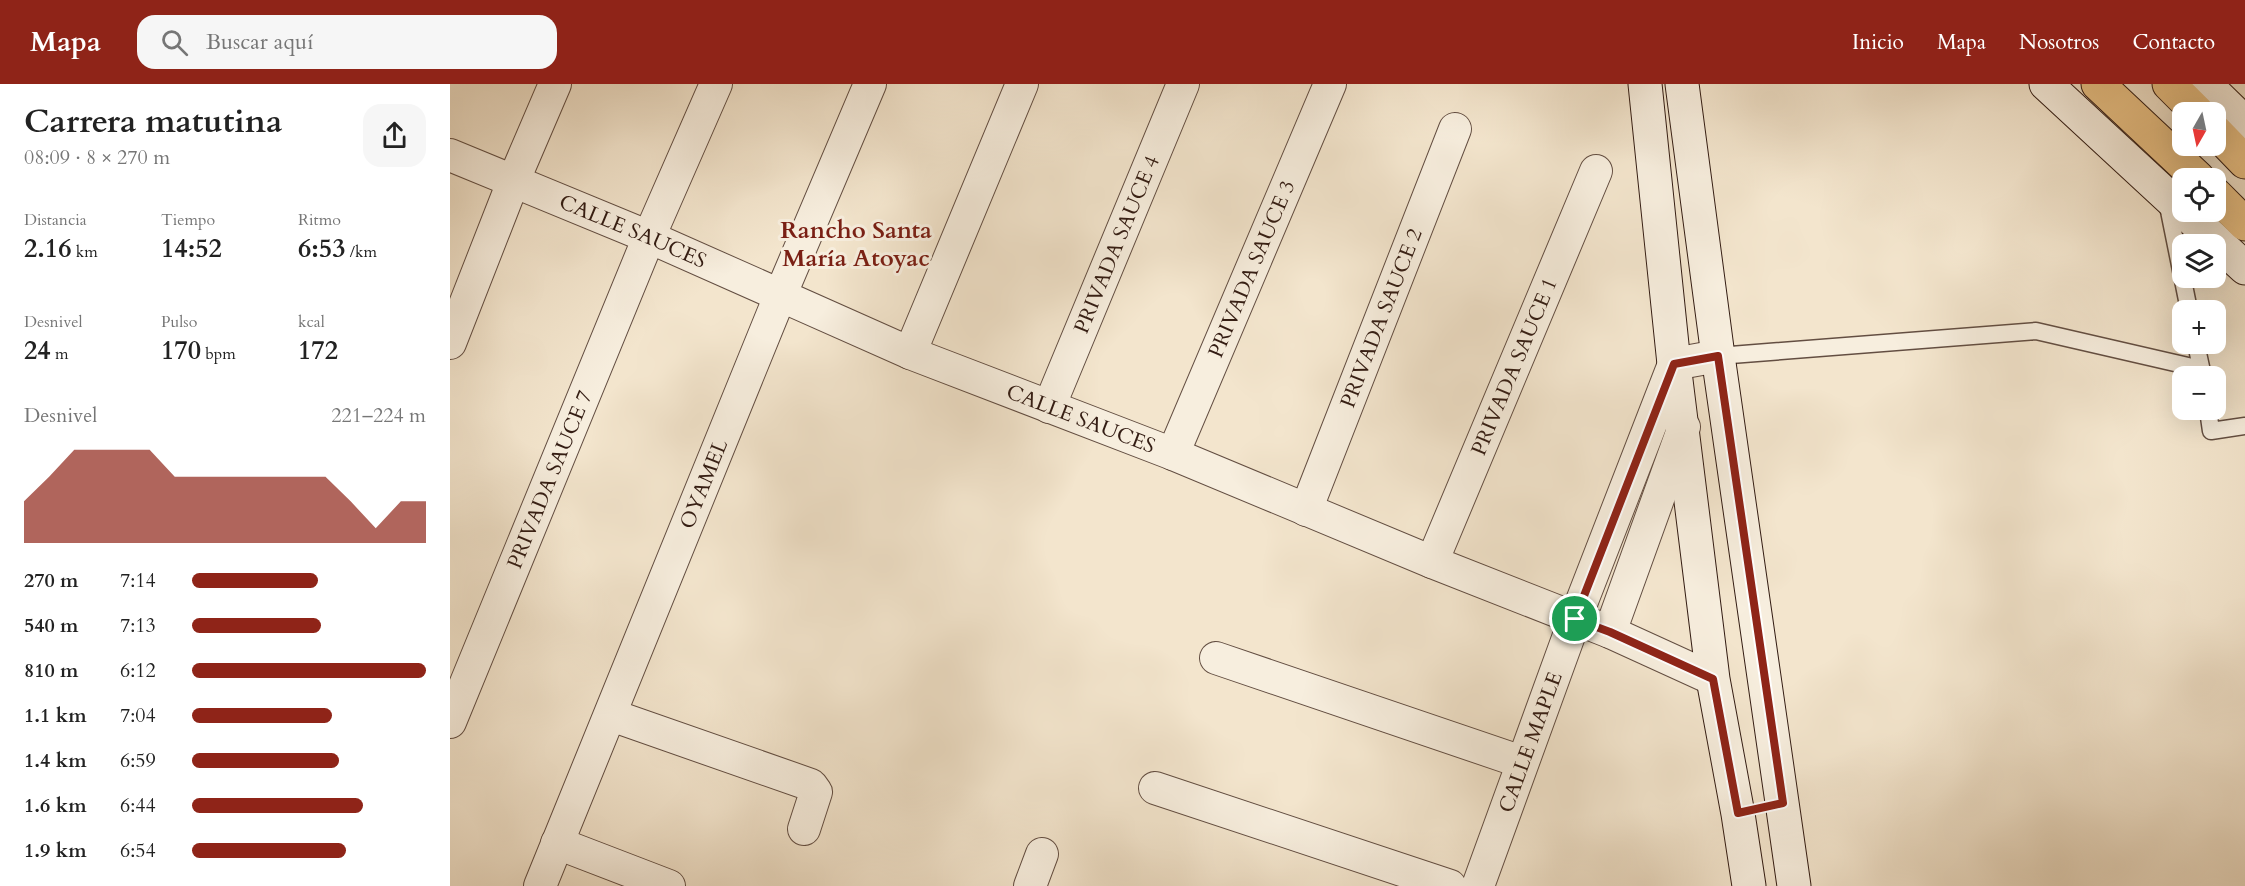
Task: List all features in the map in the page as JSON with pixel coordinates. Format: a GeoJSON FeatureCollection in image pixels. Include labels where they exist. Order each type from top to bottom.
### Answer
{"type":"FeatureCollection","features":[{"type":"Feature","properties":{"kind":"main road"},"geometry":{"type":"LineString","coordinates":[[1645,84],[1674,364],[1684,427],[1713,679],[1749,886]]}},
{"type":"Feature","properties":{"kind":"main road"},"geometry":{"type":"LineString","coordinates":[[1682,84],[1718,356],[1794,886]]}},
{"type":"Feature","properties":{"kind":"main road"},"geometry":{"type":"LineString","coordinates":[[2046,84],[2245,268]]}},
{"type":"Feature","properties":{"kind":"main road"},"geometry":{"type":"LineString","coordinates":[[2098,84],[2187,168]]}},
{"type":"Feature","properties":{"kind":"main road"},"geometry":{"type":"LineString","coordinates":[[2169,84],[2186,102]]}},
{"type":"Feature","properties":{"kind":"main road"},"geometry":{"type":"LineString","coordinates":[[2205,84],[2245,123]]}},
{"type":"Feature","properties":{"kind":"main road"},"geometry":{"type":"LineString","coordinates":[[2226,142],[2245,162]]}},
{"type":"Feature","properties":{"kind":"main road"},"geometry":{"type":"LineString","coordinates":[[2226,205],[2245,224]]}},
{"type":"Feature","properties":{"kind":"main road"},"geometry":{"type":"LineString","coordinates":[[1738,813],[1783,803]]}},
{"type":"Feature","properties":{"kind":"street"},"geometry":{"type":"LineString","coordinates":[[450,343],[513,182],[555,84]]}},
{"type":"Feature","properties":{"kind":"street","name":"PRIVADA SAUCE 7"},"geometry":{"type":"LineString","coordinates":[[450,722],[649,237],[716,84]]}},
{"type":"Feature","properties":{"kind":"street","name":"OYAMEL"},"geometry":{"type":"LineString","coordinates":[[540,886],[780,296],[870,84]]}},
{"type":"Feature","properties":{"kind":"street"},"geometry":{"type":"LineString","coordinates":[[910,353],[1022,84]]}},
{"type":"Feature","properties":{"kind":"street","name":"PRIVADA SAUCE 4"},"geometry":{"type":"LineString","coordinates":[[1049,407],[1184,84]]}},
{"type":"Feature","properties":{"kind":"street","name":"PRIVADA SAUCE 3"},"geometry":{"type":"LineString","coordinates":[[1173,454],[1330,84]]}},
{"type":"Feature","properties":{"kind":"street","name":"PRIVADA SAUCE 2"},"geometry":{"type":"LineString","coordinates":[[1306,510],[1455,129]]}},
{"type":"Feature","properties":{"kind":"street","name":"CALLE SAUCES"},"geometry":{"type":"LineString","coordinates":[[450,155],[649,237],[910,353],[1173,454],[1432,562],[1610,632],[1713,679]]}},
{"type":"Feature","properties":{"kind":"street","name":"PRIVADA SAUCE 1"},"geometry":{"type":"LineString","coordinates":[[1432,562],[1596,171]]}},
{"type":"Feature","properties":{"kind":"street"},"geometry":{"type":"LineString","coordinates":[[1674,364],[1718,356]]}},
{"type":"Feature","properties":{"kind":"street","name":"CALLE MAPLE"},"geometry":{"type":"LineString","coordinates":[[1478,886],[1575,619],[1674,364]]}},
{"type":"Feature","properties":{"kind":"street"},"geometry":{"type":"LineString","coordinates":[[1610,632],[1684,427]]}},
{"type":"Feature","properties":{"kind":"street"},"geometry":{"type":"LineString","coordinates":[[1216,658],[1522,762]]}},
{"type":"Feature","properties":{"kind":"street"},"geometry":{"type":"LineString","coordinates":[[611,715],[811,785],[816,792],[815,800],[804,829]]}},
{"type":"Feature","properties":{"kind":"street"},"geometry":{"type":"LineString","coordinates":[[1155,788],[1450,886]]}},
{"type":"Feature","properties":{"kind":"street"},"geometry":{"type":"LineString","coordinates":[[557,843],[669,886]]}},
{"type":"Feature","properties":{"kind":"street"},"geometry":{"type":"LineString","coordinates":[[1030,886],[1042,854]]}},
{"type":"Feature","properties":{"kind":"lane"},"geometry":{"type":"LineString","coordinates":[[2166,197],[2187,300]]}},
{"type":"Feature","properties":{"kind":"lane"},"geometry":{"type":"LineString","coordinates":[[1718,356],[2036,331],[2174,366]]}},
{"type":"Feature","properties":{"kind":"lane"},"geometry":{"type":"LineString","coordinates":[[2209,420],[2211,431],[2245,426]]}},
{"type":"Feature","properties":{"kind":"district","name":"Rancho Santa María Atoyac"},"geometry":{"type":"Point","coordinates":[856,244]}},
{"type":"Feature","properties":{"kind":"route"},"geometry":{"type":"LineString","coordinates":[[1718,356],[1783,803],[1738,813],[1713,679],[1610,632],[1575,619],[1674,364],[1718,356]]}}]}
